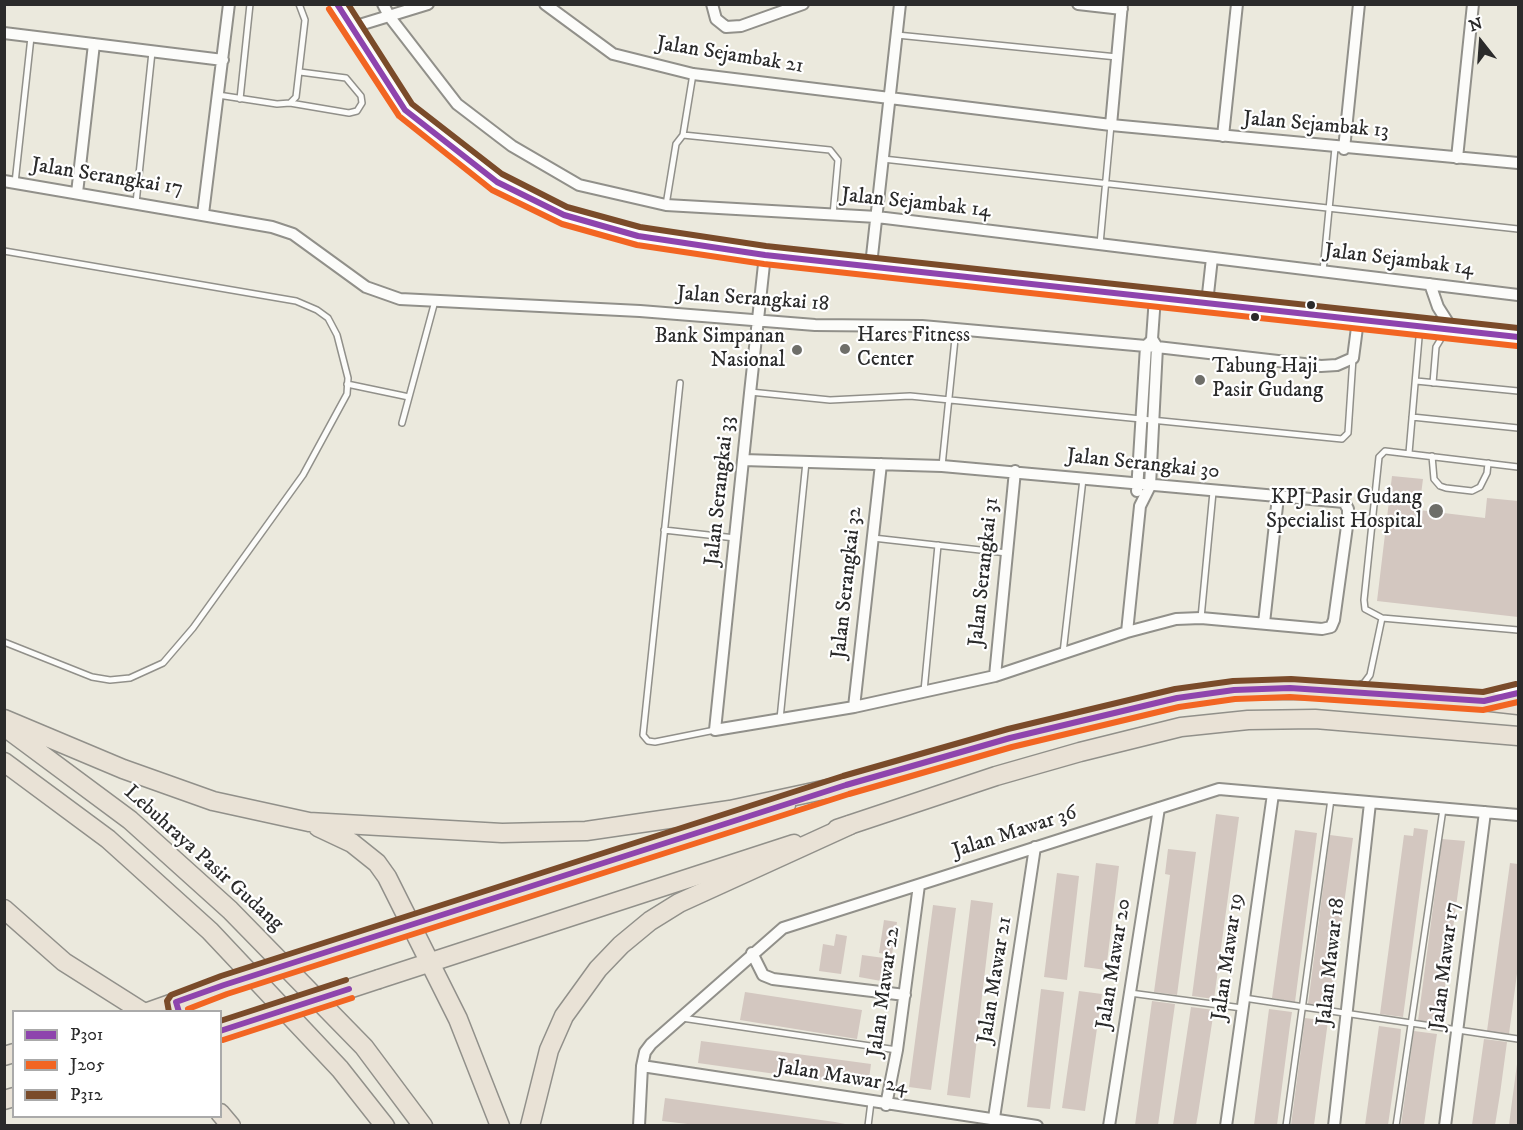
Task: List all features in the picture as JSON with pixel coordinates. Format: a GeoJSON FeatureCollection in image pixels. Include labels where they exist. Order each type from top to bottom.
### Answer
{"type":"FeatureCollection","features":[{"type":"Feature","properties":{"kind":"main road"},"geometry":{"type":"LineString","coordinates":[[156,1010],[178,1007],[224,986],[846,785],[1010,738],[1177,698],[1234,690],[1340,691],[1518,705]]}},
{"type":"Feature","properties":{"kind":"main road"},"geometry":{"type":"LineString","coordinates":[[4,719],[123,769],[213,801],[309,822],[502,833],[586,831],[668,821],[846,785]]}},
{"type":"Feature","properties":{"kind":"main road"},"geometry":{"type":"LineString","coordinates":[[222,1030],[996,776],[1181,727],[1248,720],[1315,719],[1518,736]]}},
{"type":"Feature","properties":{"kind":"main road","name":"Lebuhraya Pasir Gudang"},"geometry":{"type":"LineString","coordinates":[[4,727],[130,820],[230,910],[364,1047],[423,1125]]}},
{"type":"Feature","properties":{"kind":"main road"},"geometry":{"type":"LineString","coordinates":[[4,762],[108,839],[210,931],[340,1069],[385,1125]]}},
{"type":"Feature","properties":{"kind":"main road"},"geometry":{"type":"LineString","coordinates":[[309,822],[352,843],[377,863],[387,877],[458,1019],[500,1125]]}},
{"type":"Feature","properties":{"kind":"main road"},"geometry":{"type":"LineString","coordinates":[[530,1125],[546,1060],[564,1016],[598,969],[621,945],[650,921],[680,903],[850,825]]}},
{"type":"Feature","properties":{"kind":"main road"},"geometry":{"type":"LineString","coordinates":[[4,909],[64,962],[140,1010]]}},
{"type":"Feature","properties":{"kind":"street"},"geometry":{"type":"LineString","coordinates":[[203,214],[229,4]]}},
{"type":"Feature","properties":{"kind":"street"},"geometry":{"type":"LineString","coordinates":[[337,4],[405,110],[497,182],[564,215],[638,236],[765,255],[1518,337]]}},
{"type":"Feature","properties":{"kind":"street","name":"Jalan Sejambak 14"},"geometry":{"type":"LineString","coordinates":[[383,4],[388,16],[457,104],[512,146],[579,185],[666,205],[877,217],[1518,295]]}},
{"type":"Feature","properties":{"kind":"street"},"geometry":{"type":"LineString","coordinates":[[353,27],[428,4]]}},
{"type":"Feature","properties":{"kind":"street","name":"Jalan Sejambak 21"},"geometry":{"type":"LineString","coordinates":[[545,4],[613,54],[693,74],[889,100]]}},
{"type":"Feature","properties":{"kind":"street"},"geometry":{"type":"LineString","coordinates":[[712,4],[716,19],[726,27],[741,26],[803,4]]}},
{"type":"Feature","properties":{"kind":"street"},"geometry":{"type":"LineString","coordinates":[[871,265],[900,4]]}},
{"type":"Feature","properties":{"kind":"street"},"geometry":{"type":"LineString","coordinates":[[1078,4],[1122,7],[1111,125]]}},
{"type":"Feature","properties":{"kind":"street"},"geometry":{"type":"LineString","coordinates":[[1223,136],[1237,4]]}},
{"type":"Feature","properties":{"kind":"street"},"geometry":{"type":"LineString","coordinates":[[1340,148],[1359,4]]}},
{"type":"Feature","properties":{"kind":"street"},"geometry":{"type":"LineString","coordinates":[[1457,158],[1473,4]]}},
{"type":"Feature","properties":{"kind":"street"},"geometry":{"type":"LineString","coordinates":[[4,33],[223,60]]}},
{"type":"Feature","properties":{"kind":"street"},"geometry":{"type":"LineString","coordinates":[[77,193],[94,44]]}},
{"type":"Feature","properties":{"kind":"street","name":"Jalan Sejambak 13"},"geometry":{"type":"LineString","coordinates":[[889,100],[1111,125],[1518,164]]}},
{"type":"Feature","properties":{"kind":"street","name":"Jalan Serangkai 17"},"geometry":{"type":"LineString","coordinates":[[10,182],[203,214]]}},
{"type":"Feature","properties":{"kind":"street","name":"Jalan Serangkai 18"},"geometry":{"type":"LineString","coordinates":[[203,214],[272,227],[293,234],[366,287],[380,294],[400,299],[640,311],[850,327],[956,329],[1152,344],[1321,366],[1337,365],[1353,358]]}},
{"type":"Feature","properties":{"kind":"street","name":"Jalan Serangkai 33"},"geometry":{"type":"LineString","coordinates":[[715,730],[765,255]]}},
{"type":"Feature","properties":{"kind":"street"},"geometry":{"type":"LineString","coordinates":[[1207,303],[1212,258]]}},
{"type":"Feature","properties":{"kind":"street"},"geometry":{"type":"LineString","coordinates":[[1430,284],[1438,307],[1455,329]]}},
{"type":"Feature","properties":{"kind":"street"},"geometry":{"type":"LineString","coordinates":[[1140,506],[1150,486],[1155,297]]}},
{"type":"Feature","properties":{"kind":"street"},"geometry":{"type":"LineString","coordinates":[[1353,358],[1358,320]]}},
{"type":"Feature","properties":{"kind":"street"},"geometry":{"type":"LineString","coordinates":[[1127,632],[1140,506],[1136,485],[1141,418],[1152,344]]}},
{"type":"Feature","properties":{"kind":"street","name":"Jalan Serangkai 30"},"geometry":{"type":"LineString","coordinates":[[743,460],[942,466],[1015,471],[1136,485],[1344,502],[1348,509],[1348,519],[1334,620],[1331,627],[1322,629],[1264,623]]}},
{"type":"Feature","properties":{"kind":"street","name":"Jalan Serangkai 32"},"geometry":{"type":"LineString","coordinates":[[854,707],[881,464]]}},
{"type":"Feature","properties":{"kind":"street","name":"Jalan Serangkai 31"},"geometry":{"type":"LineString","coordinates":[[994,676],[1015,471]]}},
{"type":"Feature","properties":{"kind":"street"},"geometry":{"type":"LineString","coordinates":[[715,730],[854,707],[994,676],[1127,632],[1176,619],[1201,618],[1264,623],[1278,497]]}},
{"type":"Feature","properties":{"kind":"street"},"geometry":{"type":"LineString","coordinates":[[1484,702],[1518,693]]}},
{"type":"Feature","properties":{"kind":"street","name":"Jalan Mawar 36"},"geometry":{"type":"LineString","coordinates":[[639,1125],[642,1066],[645,1052],[752,953],[783,928],[1218,789],[1518,815]]}},
{"type":"Feature","properties":{"kind":"street","name":"Jalan Mawar 19"},"geometry":{"type":"LineString","coordinates":[[1226,1125],[1273,794]]}},
{"type":"Feature","properties":{"kind":"street","name":"Jalan Mawar 18"},"geometry":{"type":"LineString","coordinates":[[1334,1125],[1370,803]]}},
{"type":"Feature","properties":{"kind":"street","name":"Jalan Mawar 20"},"geometry":{"type":"LineString","coordinates":[[1109,1125],[1159,808]]}},
{"type":"Feature","properties":{"kind":"street","name":"Jalan Mawar 17"},"geometry":{"type":"LineString","coordinates":[[1445,1125],[1485,812]]}},
{"type":"Feature","properties":{"kind":"street","name":"Jalan Mawar 21"},"geometry":{"type":"LineString","coordinates":[[994,1118],[1035,847]]}},
{"type":"Feature","properties":{"kind":"street","name":"Jalan Mawar 22"},"geometry":{"type":"LineString","coordinates":[[886,1105],[906,995],[919,885]]}},
{"type":"Feature","properties":{"kind":"street"},"geometry":{"type":"LineString","coordinates":[[752,953],[763,975],[773,979],[906,995]]}},
{"type":"Feature","properties":{"kind":"street","name":"Jalan Mawar 24"},"geometry":{"type":"LineString","coordinates":[[642,1066],[886,1105],[1037,1125]]}},
{"type":"Feature","properties":{"kind":"lane"},"geometry":{"type":"LineString","coordinates":[[240,99],[250,4]]}},
{"type":"Feature","properties":{"kind":"lane"},"geometry":{"type":"LineString","coordinates":[[290,103],[298,92],[305,20],[299,4]]}},
{"type":"Feature","properties":{"kind":"lane"},"geometry":{"type":"LineString","coordinates":[[897,34],[1117,57]]}},
{"type":"Feature","properties":{"kind":"lane"},"geometry":{"type":"LineString","coordinates":[[10,182],[31,37]]}},
{"type":"Feature","properties":{"kind":"lane"},"geometry":{"type":"LineString","coordinates":[[136,203],[152,50]]}},
{"type":"Feature","properties":{"kind":"lane"},"geometry":{"type":"LineString","coordinates":[[218,95],[277,104],[290,103],[349,113],[357,111],[363,103],[361,96],[346,78],[300,72]]}},
{"type":"Feature","properties":{"kind":"lane"},"geometry":{"type":"LineString","coordinates":[[666,205],[676,144],[683,135],[693,74]]}},
{"type":"Feature","properties":{"kind":"lane"},"geometry":{"type":"LineString","coordinates":[[1100,244],[1111,125]]}},
{"type":"Feature","properties":{"kind":"lane"},"geometry":{"type":"LineString","coordinates":[[683,135],[830,150],[838,160],[833,216]]}},
{"type":"Feature","properties":{"kind":"lane"},"geometry":{"type":"LineString","coordinates":[[1323,271],[1329,208],[1340,148]]}},
{"type":"Feature","properties":{"kind":"lane"},"geometry":{"type":"LineString","coordinates":[[883,159],[1518,229]]}},
{"type":"Feature","properties":{"kind":"lane"},"geometry":{"type":"LineString","coordinates":[[4,251],[296,301],[317,310],[328,318],[344,356],[348,384],[347,394],[327,436],[303,475],[193,628],[163,663],[138,675],[110,680],[92,677],[4,642]]}},
{"type":"Feature","properties":{"kind":"lane"},"geometry":{"type":"LineString","coordinates":[[402,423],[435,301]]}},
{"type":"Feature","properties":{"kind":"lane"},"geometry":{"type":"LineString","coordinates":[[1401,324],[1413,333],[1419,343]]}},
{"type":"Feature","properties":{"kind":"lane"},"geometry":{"type":"LineString","coordinates":[[1409,453],[1420,326]]}},
{"type":"Feature","properties":{"kind":"lane"},"geometry":{"type":"LineString","coordinates":[[942,466],[956,329]]}},
{"type":"Feature","properties":{"kind":"lane"},"geometry":{"type":"LineString","coordinates":[[1433,383],[1436,347],[1442,337],[1455,329]]}},
{"type":"Feature","properties":{"kind":"lane"},"geometry":{"type":"LineString","coordinates":[[750,392],[830,400],[890,395],[1346,438],[1353,358]]}},
{"type":"Feature","properties":{"kind":"lane"},"geometry":{"type":"LineString","coordinates":[[1416,381],[1518,391]]}},
{"type":"Feature","properties":{"kind":"lane"},"geometry":{"type":"LineString","coordinates":[[680,383],[643,735],[648,741],[655,742],[715,730]]}},
{"type":"Feature","properties":{"kind":"lane"},"geometry":{"type":"LineString","coordinates":[[348,384],[409,397]]}},
{"type":"Feature","properties":{"kind":"lane"},"geometry":{"type":"LineString","coordinates":[[1412,417],[1518,428]]}},
{"type":"Feature","properties":{"kind":"lane"},"geometry":{"type":"LineString","coordinates":[[1518,467],[1385,451],[1379,457],[1364,600],[1365,609],[1382,618],[1518,630]]}},
{"type":"Feature","properties":{"kind":"lane"},"geometry":{"type":"LineString","coordinates":[[1432,456],[1434,479],[1440,486],[1446,488],[1472,491],[1480,487],[1487,473],[1488,463]]}},
{"type":"Feature","properties":{"kind":"lane"},"geometry":{"type":"LineString","coordinates":[[780,719],[806,462]]}},
{"type":"Feature","properties":{"kind":"lane"},"geometry":{"type":"LineString","coordinates":[[1063,653],[1083,479]]}},
{"type":"Feature","properties":{"kind":"lane"},"geometry":{"type":"LineString","coordinates":[[1201,618],[1213,492]]}},
{"type":"Feature","properties":{"kind":"lane"},"geometry":{"type":"LineString","coordinates":[[664,530],[735,538]]}},
{"type":"Feature","properties":{"kind":"lane"},"geometry":{"type":"LineString","coordinates":[[873,538],[1007,553]]}},
{"type":"Feature","properties":{"kind":"lane"},"geometry":{"type":"LineString","coordinates":[[924,691],[938,545]]}},
{"type":"Feature","properties":{"kind":"lane"},"geometry":{"type":"LineString","coordinates":[[1340,691],[1364,683],[1370,675],[1382,618]]}},
{"type":"Feature","properties":{"kind":"lane"},"geometry":{"type":"LineString","coordinates":[[1286,1125],[1331,800]]}},
{"type":"Feature","properties":{"kind":"lane"},"geometry":{"type":"LineString","coordinates":[[1396,1125],[1443,809]]}},
{"type":"Feature","properties":{"kind":"lane"},"geometry":{"type":"LineString","coordinates":[[1130,993],[1302,1008],[1518,1039]]}},
{"type":"Feature","properties":{"kind":"lane"},"geometry":{"type":"LineString","coordinates":[[681,1017],[897,1050]]}},
{"type":"Feature","properties":{"kind":"lane"},"geometry":{"type":"LineString","coordinates":[[868,1125],[871,1102]]}},
{"type":"Feature","properties":{"kind":"building"},"geometry":{"type":"Polygon","coordinates":[[[1392,476],[1423,479],[1419,510],[1485,518],[1487,498],[1518,501],[1518,617],[1377,601],[1392,476]]]}},
{"type":"Feature","properties":{"kind":"building"},"geometry":{"type":"Polygon","coordinates":[[[1216,814],[1239,817],[1214,999],[1192,996],[1216,814]]]}},
{"type":"Feature","properties":{"kind":"building"},"geometry":{"type":"Polygon","coordinates":[[[1414,828],[1428,830],[1403,1017],[1380,1014],[1404,835],[1413,836],[1414,828]]]}},
{"type":"Feature","properties":{"kind":"building"},"geometry":{"type":"Polygon","coordinates":[[[1295,830],[1317,833],[1295,1002],[1272,998],[1295,830]]]}},
{"type":"Feature","properties":{"kind":"building"},"geometry":{"type":"Polygon","coordinates":[[[1330,835],[1353,838],[1330,1007],[1308,1004],[1330,835]]]}},
{"type":"Feature","properties":{"kind":"building"},"geometry":{"type":"Polygon","coordinates":[[[1442,839],[1465,841],[1440,1023],[1418,1021],[1442,839]]]}},
{"type":"Feature","properties":{"kind":"building"},"geometry":{"type":"Polygon","coordinates":[[[1168,849],[1196,852],[1177,995],[1154,992],[1170,875],[1165,874],[1168,849]]]}},
{"type":"Feature","properties":{"kind":"building"},"geometry":{"type":"Polygon","coordinates":[[[1096,863],[1119,866],[1106,970],[1084,967],[1096,863]]]}},
{"type":"Feature","properties":{"kind":"building"},"geometry":{"type":"Polygon","coordinates":[[[1510,863],[1518,864],[1518,966],[1509,1034],[1487,1031],[1510,863]]]}},
{"type":"Feature","properties":{"kind":"building"},"geometry":{"type":"Polygon","coordinates":[[[1057,873],[1079,876],[1067,980],[1044,977],[1057,873]]]}},
{"type":"Feature","properties":{"kind":"building"},"geometry":{"type":"Polygon","coordinates":[[[971,900],[993,903],[970,1098],[947,1095],[971,900]]]}},
{"type":"Feature","properties":{"kind":"building"},"geometry":{"type":"Polygon","coordinates":[[[933,905],[956,908],[931,1090],[909,1087],[933,905]]]}},
{"type":"Feature","properties":{"kind":"building"},"geometry":{"type":"Polygon","coordinates":[[[884,920],[897,922],[892,955],[879,953],[884,920]]]}},
{"type":"Feature","properties":{"kind":"building"},"geometry":{"type":"Polygon","coordinates":[[[836,934],[847,936],[841,974],[819,971],[823,944],[834,946],[836,934]]]}},
{"type":"Feature","properties":{"kind":"building"},"geometry":{"type":"Polygon","coordinates":[[[862,955],[884,958],[881,981],[859,977],[862,955]]]}},
{"type":"Feature","properties":{"kind":"building"},"geometry":{"type":"Polygon","coordinates":[[[1041,989],[1064,992],[1050,1109],[1027,1107],[1041,989]]]}},
{"type":"Feature","properties":{"kind":"building"},"geometry":{"type":"Polygon","coordinates":[[[1079,991],[1102,994],[1085,1111],[1062,1108],[1079,991]]]}},
{"type":"Feature","properties":{"kind":"building"},"geometry":{"type":"Polygon","coordinates":[[[745,992],[862,1010],[857,1039],[740,1020],[745,992]]]}},
{"type":"Feature","properties":{"kind":"building"},"geometry":{"type":"Polygon","coordinates":[[[1152,1001],[1175,1004],[1158,1125],[1135,1125],[1152,1001]]]}},
{"type":"Feature","properties":{"kind":"building"},"geometry":{"type":"Polygon","coordinates":[[[1191,1007],[1214,1010],[1196,1125],[1173,1125],[1191,1007]]]}},
{"type":"Feature","properties":{"kind":"building"},"geometry":{"type":"Polygon","coordinates":[[[1269,1009],[1292,1012],[1277,1125],[1254,1125],[1269,1009]]]}},
{"type":"Feature","properties":{"kind":"building"},"geometry":{"type":"Polygon","coordinates":[[[1305,1018],[1328,1021],[1314,1125],[1291,1125],[1305,1018]]]}},
{"type":"Feature","properties":{"kind":"building"},"geometry":{"type":"Polygon","coordinates":[[[1379,1026],[1401,1029],[1400,1042],[1388,1125],[1365,1125],[1379,1026]]]}},
{"type":"Feature","properties":{"kind":"building"},"geometry":{"type":"Polygon","coordinates":[[[1414,1031],[1437,1034],[1424,1125],[1401,1125],[1414,1031]]]}},
{"type":"Feature","properties":{"kind":"building"},"geometry":{"type":"Polygon","coordinates":[[[1484,1039],[1507,1042],[1500,1094],[1495,1125],[1472,1125],[1484,1039]]]}},
{"type":"Feature","properties":{"kind":"building"},"geometry":{"type":"Polygon","coordinates":[[[701,1041],[871,1064],[868,1087],[698,1063],[701,1041]]]}},
{"type":"Feature","properties":{"kind":"building"},"geometry":{"type":"Polygon","coordinates":[[[1517,1064],[1518,1125],[1509,1125],[1511,1109],[1517,1064]]]}},
{"type":"Feature","properties":{"kind":"building"},"geometry":{"type":"Polygon","coordinates":[[[665,1098],[850,1125],[696,1125],[662,1121],[665,1098]]]}},
{"type":"Feature","properties":{"kind":"transit line","name":"P301"},"geometry":{"type":"LineString","coordinates":[[337,4],[405,110],[497,182],[564,215],[638,236],[765,255],[1518,337]]}},
{"type":"Feature","properties":{"kind":"transit line","name":"P312"},"geometry":{"type":"LineString","coordinates":[[348,4],[412,104],[502,174],[567,207],[640,227],[766,246],[1518,328]]}},
{"type":"Feature","properties":{"kind":"transit line","name":"J205"},"geometry":{"type":"LineString","coordinates":[[329,9],[399,116],[492,190],[562,224],[637,245],[764,264],[1517,346]]}},
{"type":"Feature","properties":{"kind":"transit line","name":"P312"},"geometry":{"type":"LineString","coordinates":[[169,1010],[167,1001],[171,995],[221,976],[843,776],[1008,729],[1175,689],[1233,681],[1291,679],[1483,692],[1516,684]]}},
{"type":"Feature","properties":{"kind":"transit line","name":"P301"},"geometry":{"type":"LineString","coordinates":[[178,1010],[176,1002],[224,985],[846,785],[1010,738],[1177,698],[1234,690],[1290,688],[1484,701],[1518,693]]}},
{"type":"Feature","properties":{"kind":"transit line","name":"J205"},"geometry":{"type":"LineString","coordinates":[[188,1009],[227,994],[849,794],[1012,747],[1179,707],[1235,699],[1290,697],[1483,710],[1518,702]]}},
{"type":"Feature","properties":{"kind":"transit line","name":"P312"},"geometry":{"type":"LineString","coordinates":[[222,1020],[346,980]]}},
{"type":"Feature","properties":{"kind":"transit line","name":"P301"},"geometry":{"type":"LineString","coordinates":[[222,1030],[349,989]]}},
{"type":"Feature","properties":{"kind":"transit line","name":"J205"},"geometry":{"type":"LineString","coordinates":[[223,1040],[352,998]]}},
{"type":"Feature","properties":{"kind":"place","name":"Hares Fitness Center"},"geometry":{"type":"Point","coordinates":[845,349]}},
{"type":"Feature","properties":{"kind":"place","name":"Bank Simpanan Nasional"},"geometry":{"type":"Point","coordinates":[797,350]}},
{"type":"Feature","properties":{"kind":"place","name":"Tabung Haji Pasir Gudang"},"geometry":{"type":"Point","coordinates":[1200,380]}},
{"type":"Feature","properties":{"kind":"place","name":"KPJ Pasir Gudang Specialist Hospital"},"geometry":{"type":"Point","coordinates":[1436,511]}}]}
